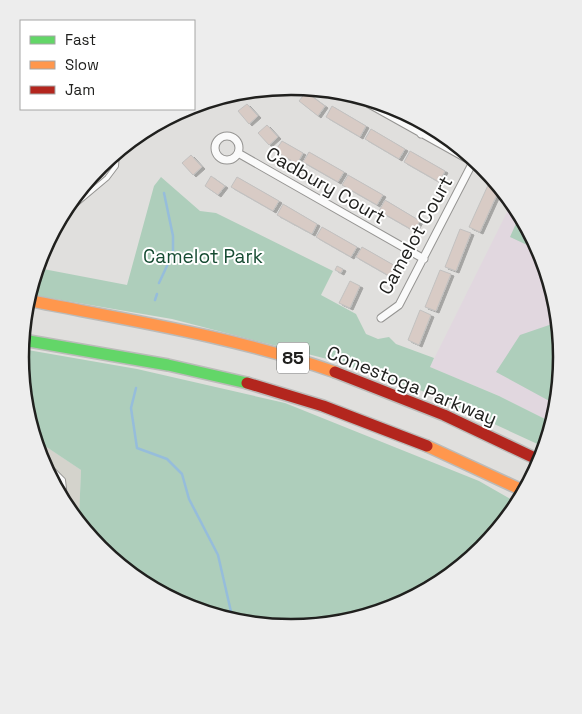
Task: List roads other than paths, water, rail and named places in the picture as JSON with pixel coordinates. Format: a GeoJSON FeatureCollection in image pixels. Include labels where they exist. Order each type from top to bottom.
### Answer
{"type":"FeatureCollection","features":[{"type":"Feature","properties":{"kind":"highway","name":"Conestoga Parkway"},"geometry":{"type":"LineString","coordinates":[[35,302],[209,335],[275,352],[420,403],[533,456]]}},
{"type":"Feature","properties":{"kind":"highway","name":"85"},"geometry":{"type":"LineString","coordinates":[[29,341],[95,352],[254,385],[329,408],[415,440],[518,488]]}},
{"type":"Feature","properties":{"kind":"street"},"geometry":{"type":"LineString","coordinates":[[384,112],[422,134],[423,131]]}},
{"type":"Feature","properties":{"kind":"street","name":"Camelot Court"},"geometry":{"type":"LineString","coordinates":[[422,134],[454,152]]}},
{"type":"Feature","properties":{"kind":"street","name":"Cadbury Court"},"geometry":{"type":"LineString","coordinates":[[238,153],[424,259]]}},
{"type":"Feature","properties":{"kind":"street","name":"Camelot Court"},"geometry":{"type":"LineString","coordinates":[[381,318],[399,305],[471,167]]}},
{"type":"Feature","properties":{"kind":"lane"},"geometry":{"type":"LineString","coordinates":[[81,200],[107,178],[116,166],[116,162]]}},
{"type":"Feature","properties":{"kind":"lane"},"geometry":{"type":"LineString","coordinates":[[56,473],[63,480],[64,488]]}},
{"type":"Feature","properties":{"kind":"waterway"},"geometry":{"type":"LineString","coordinates":[[159,283],[173,253],[173,236],[164,193]]}},
{"type":"Feature","properties":{"kind":"waterway"},"geometry":{"type":"LineString","coordinates":[[155,300],[157,294]]}},
{"type":"Feature","properties":{"kind":"waterway"},"geometry":{"type":"LineString","coordinates":[[136,388],[131,408],[137,448],[167,459],[182,474],[189,499],[218,555],[231,612]]}},
{"type":"Feature","properties":{"kind":"park label","name":"Camelot Park"},"geometry":{"type":"Point","coordinates":[203,256]}}]}
